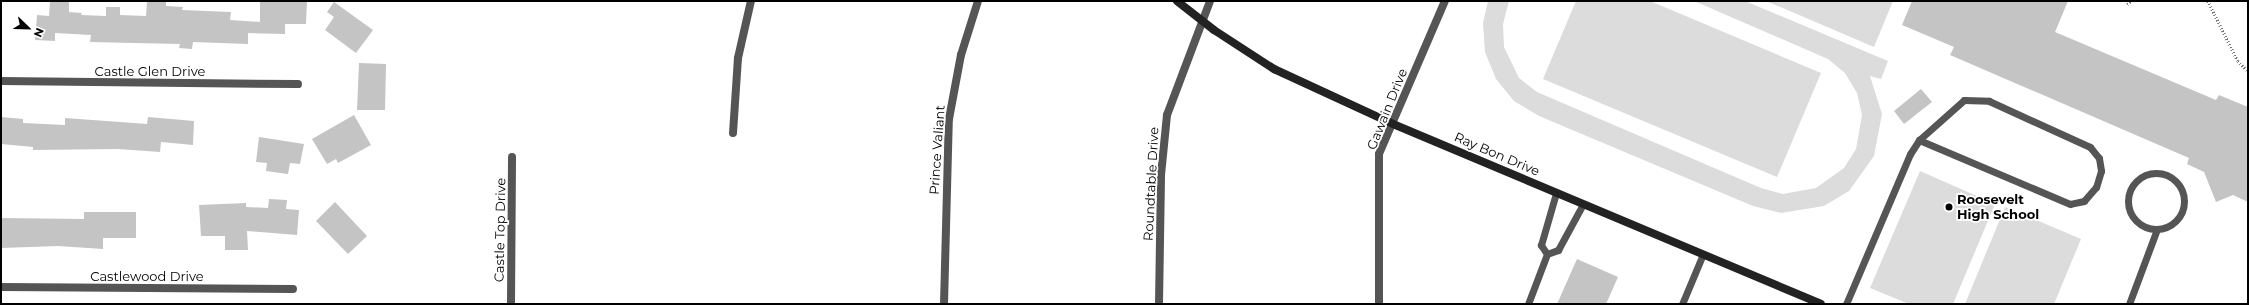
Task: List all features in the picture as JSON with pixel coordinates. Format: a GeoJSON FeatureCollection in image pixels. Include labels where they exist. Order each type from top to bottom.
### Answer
{"type":"FeatureCollection","features":[{"type":"Feature","properties":{"kind":"street"},"geometry":{"type":"LineString","coordinates":[[733,133],[738,58],[750,1]]}},
{"type":"Feature","properties":{"kind":"street","name":"Prince Valiant"},"geometry":{"type":"LineString","coordinates":[[944,304],[949,119],[961,55],[978,1]]}},
{"type":"Feature","properties":{"kind":"street","name":"Ray Bon Drive"},"geometry":{"type":"LineString","coordinates":[[1177,1],[1274,70],[1393,124],[1821,304]]}},
{"type":"Feature","properties":{"kind":"street","name":"Roundtable Drive"},"geometry":{"type":"LineString","coordinates":[[1159,304],[1163,143],[1175,88],[1210,1]]}},
{"type":"Feature","properties":{"kind":"street","name":"Gawain Drive"},"geometry":{"type":"LineString","coordinates":[[1379,304],[1379,154],[1445,1]]}},
{"type":"Feature","properties":{"kind":"street","name":"Castle Glen Drive"},"geometry":{"type":"LineString","coordinates":[[1,81],[298,84]]}},
{"type":"Feature","properties":{"kind":"street","name":"Castle Top Drive"},"geometry":{"type":"LineString","coordinates":[[510,304],[512,157]]}},
{"type":"Feature","properties":{"kind":"street","name":"Castlewood Drive"},"geometry":{"type":"LineString","coordinates":[[1,288],[293,289]]}},
{"type":"Feature","properties":{"kind":"lane"},"geometry":{"type":"LineString","coordinates":[[1846,304],[1910,154],[1919,140],[1964,100],[1974,98],[1989,101],[2090,147],[2099,158],[2101,171],[2096,187],[2084,201],[2070,204],[1919,140]]}},
{"type":"Feature","properties":{"kind":"lane"},"geometry":{"type":"LineString","coordinates":[[2129,304],[2157,229],[2177,219],[2183,196],[2170,177],[2155,174],[2134,184],[2128,198],[2136,220],[2157,229]]}},
{"type":"Feature","properties":{"kind":"lane"},"geometry":{"type":"LineString","coordinates":[[1547,254],[1541,245],[1556,192]]}},
{"type":"Feature","properties":{"kind":"lane"},"geometry":{"type":"LineString","coordinates":[[1528,304],[1547,254],[1558,250],[1583,204]]}},
{"type":"Feature","properties":{"kind":"lane"},"geometry":{"type":"LineString","coordinates":[[1682,304],[1702,254]]}},
{"type":"Feature","properties":{"kind":"path"},"geometry":{"type":"LineString","coordinates":[[2126,4],[2131,1]]}},
{"type":"Feature","properties":{"kind":"path"},"geometry":{"type":"LineString","coordinates":[[2208,1],[2238,61],[2248,71]]}},
{"type":"Feature","properties":{"kind":"shaded area"},"geometry":{"type":"Polygon","coordinates":[[[1488,1],[1509,1],[1503,24],[1504,47],[1519,78],[1537,92],[1761,188],[1783,194],[1816,188],[1844,168],[1856,149],[1862,115],[1857,93],[1845,73],[1828,59],[1694,1],[1745,1],[1888,61],[1881,79],[1870,76],[1882,114],[1874,156],[1849,191],[1824,206],[1781,213],[1753,206],[1539,116],[1514,101],[1496,79],[1485,52],[1483,23],[1488,1]]]}},
{"type":"Feature","properties":{"kind":"shaded area"},"geometry":{"type":"Polygon","coordinates":[[[1576,1],[1650,1],[1821,73],[1777,177],[1543,79],[1576,1]]]}},
{"type":"Feature","properties":{"kind":"shaded area"},"geometry":{"type":"Polygon","coordinates":[[[1766,1],[1893,1],[1874,47],[1766,1]]]}},
{"type":"Feature","properties":{"kind":"shaded area"},"geometry":{"type":"Polygon","coordinates":[[[1920,171],[1995,204],[1953,304],[1909,304],[1870,288],[1920,171]]]}},
{"type":"Feature","properties":{"kind":"shaded area"},"geometry":{"type":"Polygon","coordinates":[[[2005,207],[2081,239],[2054,304],[1965,304],[2005,207]]]}},
{"type":"Feature","properties":{"kind":"building"},"geometry":{"type":"Polygon","coordinates":[[[50,1],[69,1],[69,12],[82,13],[81,15],[106,16],[106,7],[120,7],[120,15],[146,16],[147,1],[154,1],[166,2],[166,6],[183,7],[182,10],[231,12],[230,20],[260,22],[260,1],[307,1],[306,24],[285,24],[285,34],[248,33],[248,44],[193,42],[192,49],[179,48],[180,44],[90,42],[91,35],[55,33],[55,41],[35,40],[37,15],[49,16],[50,1]]]}},
{"type":"Feature","properties":{"kind":"building"},"geometry":{"type":"Polygon","coordinates":[[[1912,1],[2068,1],[2055,32],[2216,100],[2219,95],[2248,107],[2248,202],[2233,195],[2216,202],[2204,172],[2187,164],[2189,158],[1950,55],[1954,47],[1902,25],[1912,1]]]}},
{"type":"Feature","properties":{"kind":"building"},"geometry":{"type":"Polygon","coordinates":[[[334,2],[373,30],[356,53],[325,30],[334,17],[327,12],[334,2]]]}},
{"type":"Feature","properties":{"kind":"building"},"geometry":{"type":"Polygon","coordinates":[[[359,63],[386,64],[385,110],[357,110],[359,63]]]}},
{"type":"Feature","properties":{"kind":"building"},"geometry":{"type":"Polygon","coordinates":[[[1921,89],[1932,102],[1904,124],[1894,111],[1921,89]]]}},
{"type":"Feature","properties":{"kind":"building"},"geometry":{"type":"Polygon","coordinates":[[[354,115],[371,145],[338,163],[336,159],[327,164],[312,139],[354,115]]]}},
{"type":"Feature","properties":{"kind":"building"},"geometry":{"type":"Polygon","coordinates":[[[1,117],[23,119],[23,123],[65,125],[65,118],[147,124],[148,117],[194,121],[193,145],[161,142],[160,152],[118,149],[33,150],[33,147],[1,144],[1,117]]]}},
{"type":"Feature","properties":{"kind":"building"},"geometry":{"type":"Polygon","coordinates":[[[259,137],[304,144],[300,164],[290,163],[288,174],[266,171],[267,163],[256,162],[259,137]]]}},
{"type":"Feature","properties":{"kind":"building"},"geometry":{"type":"Polygon","coordinates":[[[269,199],[287,200],[286,209],[299,210],[297,235],[247,231],[248,250],[225,250],[225,236],[201,236],[199,205],[246,203],[246,207],[268,208],[269,199]]]}},
{"type":"Feature","properties":{"kind":"building"},"geometry":{"type":"Polygon","coordinates":[[[335,202],[367,236],[348,254],[316,221],[335,202]]]}},
{"type":"Feature","properties":{"kind":"building"},"geometry":{"type":"Polygon","coordinates":[[[84,212],[136,212],[136,238],[103,238],[103,249],[58,246],[1,248],[1,218],[84,219],[84,212]]]}},
{"type":"Feature","properties":{"kind":"building"},"geometry":{"type":"Polygon","coordinates":[[[1577,259],[1618,277],[1606,304],[1557,304],[1577,259]]]}},
{"type":"Feature","properties":{"kind":"place","name":"Roosevelt High School"},"geometry":{"type":"Point","coordinates":[1949,207]}}]}
